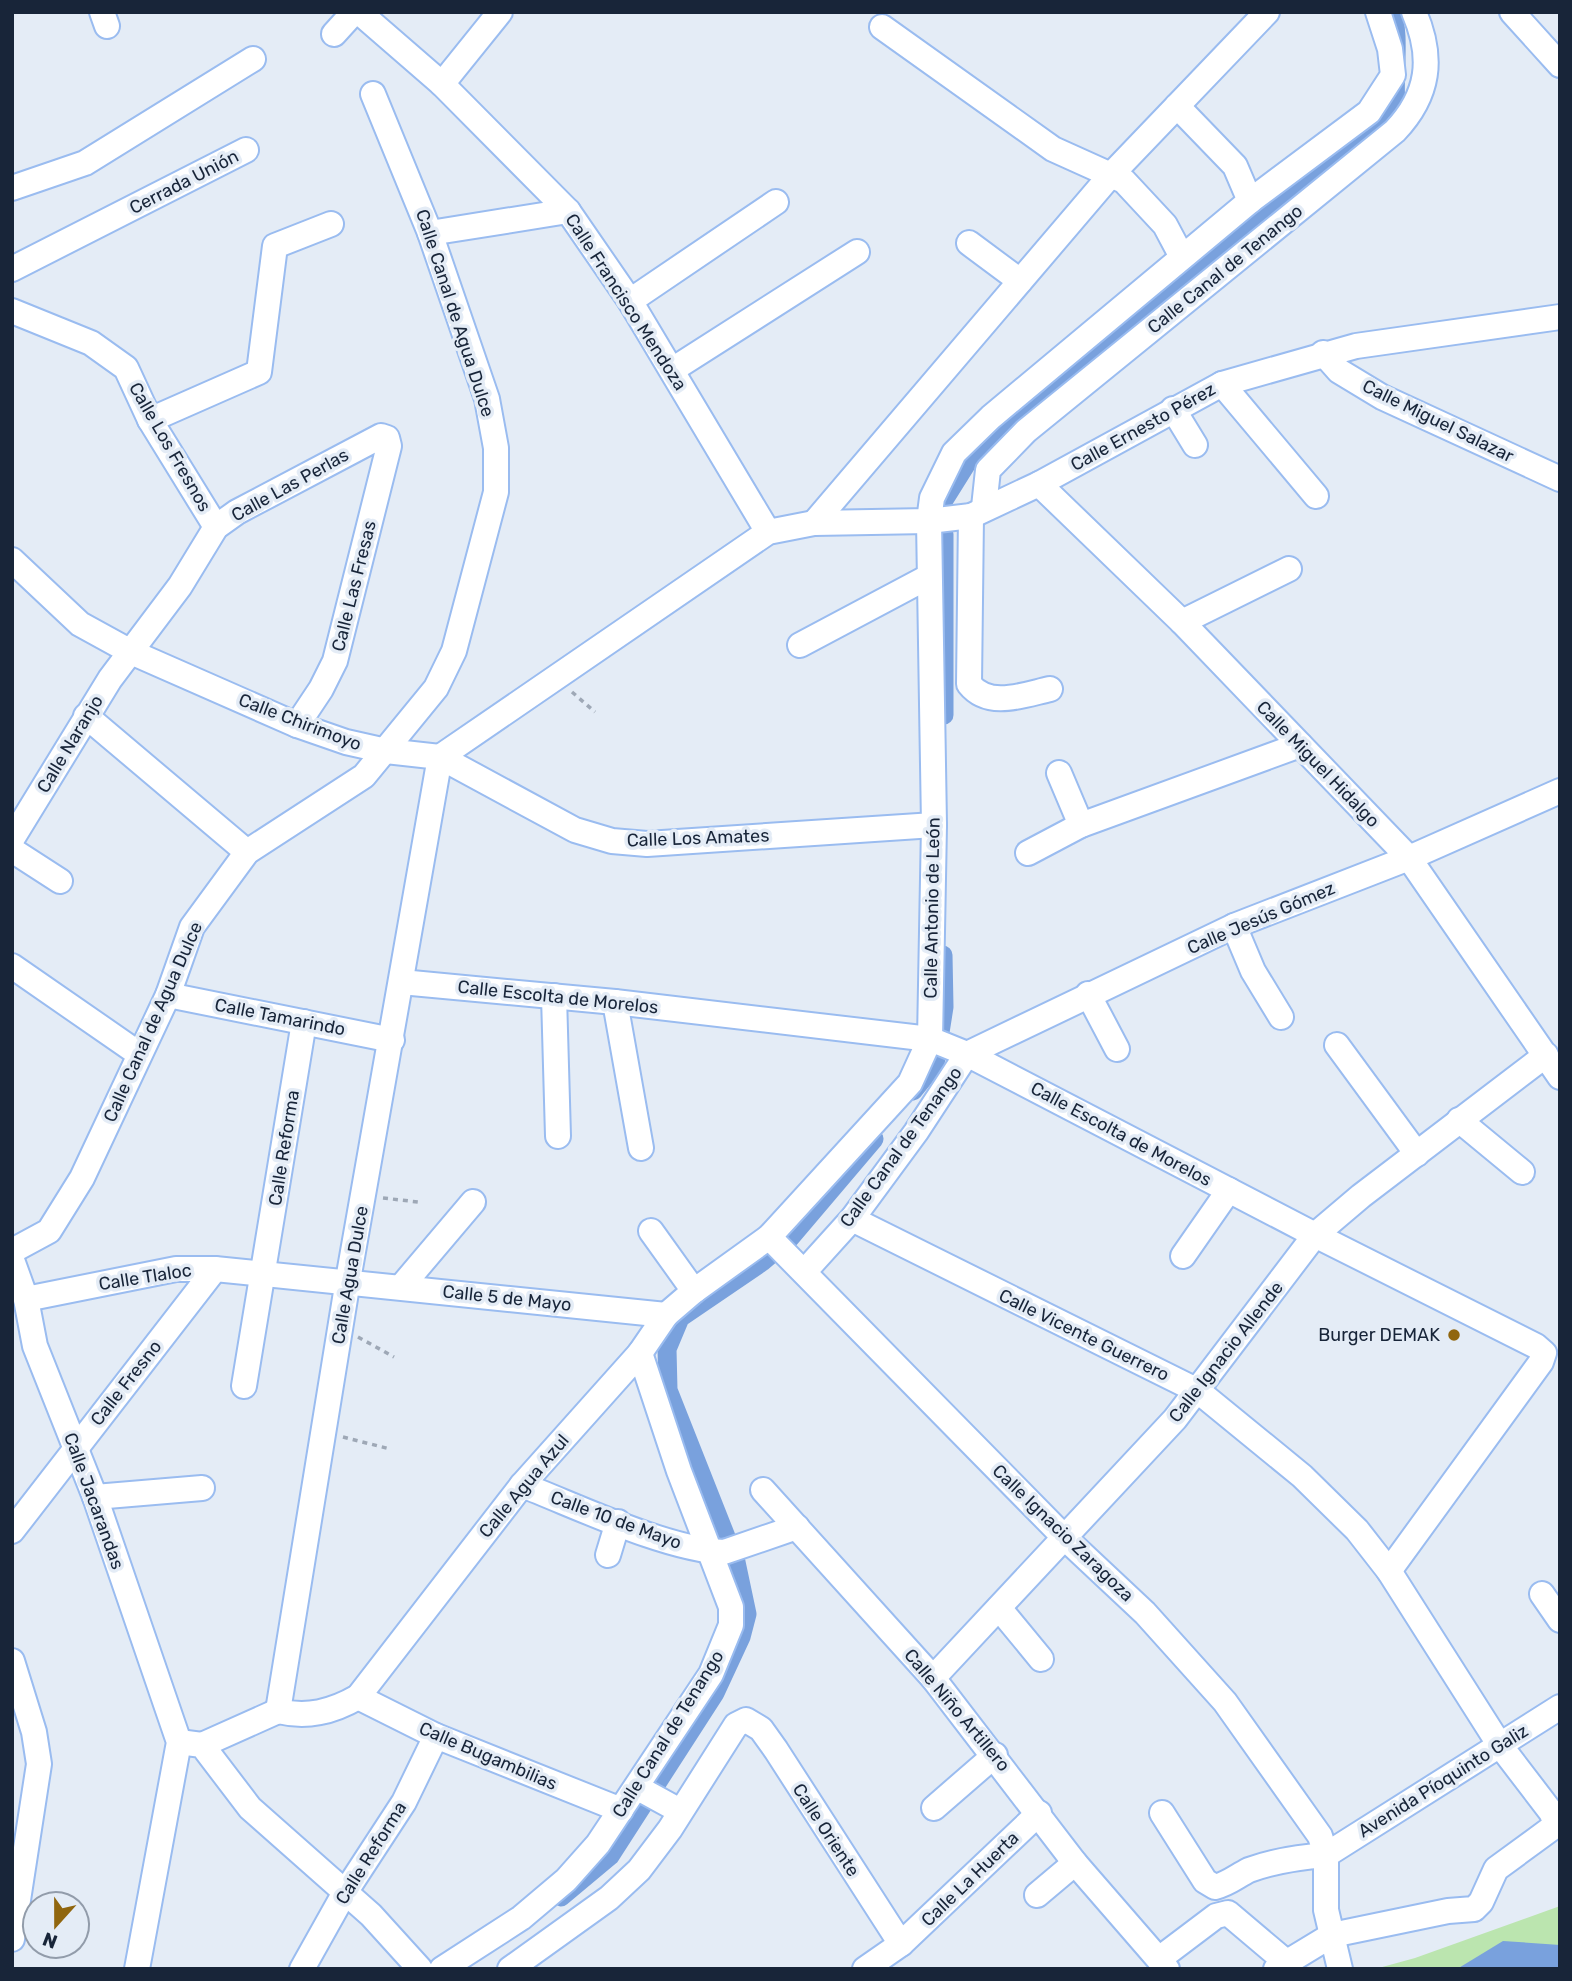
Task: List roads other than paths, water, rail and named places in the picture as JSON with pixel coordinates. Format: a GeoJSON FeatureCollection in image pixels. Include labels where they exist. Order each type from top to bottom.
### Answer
{"type":"FeatureCollection","features":[{"type":"Feature","properties":{"kind":"street"},"geometry":{"type":"LineString","coordinates":[[334,34],[356,12]]}},
{"type":"Feature","properties":{"kind":"street","name":"Calle Francisco Mendoza"},"geometry":{"type":"LineString","coordinates":[[356,12],[442,83],[568,211],[630,301],[673,370],[768,532]]}},
{"type":"Feature","properties":{"kind":"street"},"geometry":{"type":"LineString","coordinates":[[442,83],[500,12]]}},
{"type":"Feature","properties":{"kind":"street"},"geometry":{"type":"LineString","coordinates":[[814,523],[1109,177],[1267,12]]}},
{"type":"Feature","properties":{"kind":"street"},"geometry":{"type":"LineString","coordinates":[[1050,689],[998,700],[976,693],[969,684],[958,516],[932,498],[954,453],[991,417],[1250,201],[1368,112],[1393,75],[1390,49],[1378,12]]}},
{"type":"Feature","properties":{"kind":"street","name":"Calle Canal de Tenango"},"geometry":{"type":"LineString","coordinates":[[958,516],[988,470],[1026,431],[1385,139],[1412,113],[1423,91],[1426,65],[1423,33],[1414,12]]}},
{"type":"Feature","properties":{"kind":"street"},"geometry":{"type":"LineString","coordinates":[[1512,12],[1560,65]]}},
{"type":"Feature","properties":{"kind":"street"},"geometry":{"type":"LineString","coordinates":[[882,27],[1054,149],[1109,177],[1124,181],[1165,225],[1182,257]]}},
{"type":"Feature","properties":{"kind":"street"},"geometry":{"type":"LineString","coordinates":[[12,188],[85,163],[253,59]]}},
{"type":"Feature","properties":{"kind":"street","name":"Calle Canal de Agua Dulce"},"geometry":{"type":"LineString","coordinates":[[12,1251],[49,1231],[82,1178],[168,995],[192,927],[247,852],[364,776],[436,688],[454,651],[496,492],[496,448],[487,399],[430,233],[373,94]]}},
{"type":"Feature","properties":{"kind":"street"},"geometry":{"type":"LineString","coordinates":[[1177,106],[1235,166],[1250,201]]}},
{"type":"Feature","properties":{"kind":"street","name":"Cerrada Unión"},"geometry":{"type":"LineString","coordinates":[[12,269],[246,150]]}},
{"type":"Feature","properties":{"kind":"street"},"geometry":{"type":"LineString","coordinates":[[630,301],[776,202]]}},
{"type":"Feature","properties":{"kind":"street"},"geometry":{"type":"LineString","coordinates":[[430,233],[568,211]]}},
{"type":"Feature","properties":{"kind":"street"},"geometry":{"type":"LineString","coordinates":[[150,420],[259,372],[275,246],[331,224]]}},
{"type":"Feature","properties":{"kind":"street"},"geometry":{"type":"LineString","coordinates":[[970,243],[1020,281]]}},
{"type":"Feature","properties":{"kind":"street"},"geometry":{"type":"LineString","coordinates":[[673,370],[857,252]]}},
{"type":"Feature","properties":{"kind":"street","name":"Calle Los Fresnos"},"geometry":{"type":"LineString","coordinates":[[12,310],[91,343],[125,368],[150,420],[216,527]]}},
{"type":"Feature","properties":{"kind":"street","name":"Calle Ernesto Pérez"},"geometry":{"type":"LineString","coordinates":[[768,532],[814,523],[958,516],[1039,484],[1173,408],[1222,384],[1322,353],[1560,317]]}},
{"type":"Feature","properties":{"kind":"street","name":"Calle Miguel Salazar"},"geometry":{"type":"LineString","coordinates":[[1322,353],[1339,371],[1382,397],[1560,479]]}},
{"type":"Feature","properties":{"kind":"street"},"geometry":{"type":"LineString","coordinates":[[1222,384],[1316,496]]}},
{"type":"Feature","properties":{"kind":"street"},"geometry":{"type":"LineString","coordinates":[[1173,408],[1195,445]]}},
{"type":"Feature","properties":{"kind":"street","name":"Calle Las Perlas"},"geometry":{"type":"LineString","coordinates":[[131,652],[153,617],[180,586],[216,527],[237,512],[375,437],[387,438]]}},
{"type":"Feature","properties":{"kind":"street","name":"Calle Las Fresas"},"geometry":{"type":"LineString","coordinates":[[297,725],[321,690],[335,661],[389,446],[387,438]]}},
{"type":"Feature","properties":{"kind":"street","name":"Calle Miguel Hidalgo"},"geometry":{"type":"LineString","coordinates":[[1039,484],[1182,622],[1409,858],[1560,1077]]}},
{"type":"Feature","properties":{"kind":"street","name":"Calle Antonio de León"},"geometry":{"type":"LineString","coordinates":[[774,1241],[910,1083],[948,1046],[934,825],[929,577],[958,516]]}},
{"type":"Feature","properties":{"kind":"street"},"geometry":{"type":"LineString","coordinates":[[440,757],[768,532]]}},
{"type":"Feature","properties":{"kind":"street","name":"Calle Chirimoyo"},"geometry":{"type":"LineString","coordinates":[[12,560],[80,624],[131,652],[297,725],[346,742],[386,751],[440,757]]}},
{"type":"Feature","properties":{"kind":"street"},"geometry":{"type":"LineString","coordinates":[[1182,622],[1289,569]]}},
{"type":"Feature","properties":{"kind":"street"},"geometry":{"type":"LineString","coordinates":[[800,645],[929,577]]}},
{"type":"Feature","properties":{"kind":"street","name":"Calle Naranjo"},"geometry":{"type":"LineString","coordinates":[[12,839],[19,812],[131,652]]}},
{"type":"Feature","properties":{"kind":"street"},"geometry":{"type":"LineString","coordinates":[[86,716],[247,852]]}},
{"type":"Feature","properties":{"kind":"street"},"geometry":{"type":"LineString","coordinates":[[1028,853],[1081,825],[1300,745]]}},
{"type":"Feature","properties":{"kind":"street","name":"Calle Los Amates"},"geometry":{"type":"LineString","coordinates":[[440,757],[575,830],[612,841],[647,844],[934,825]]}},
{"type":"Feature","properties":{"kind":"street","name":"Calle Agua Dulce"},"geometry":{"type":"LineString","coordinates":[[278,1711],[348,1280],[440,757]]}},
{"type":"Feature","properties":{"kind":"street"},"geometry":{"type":"LineString","coordinates":[[1059,773],[1081,825]]}},
{"type":"Feature","properties":{"kind":"street","name":"Calle Jesús Gómez"},"geometry":{"type":"LineString","coordinates":[[948,1046],[1088,994],[1234,926],[1409,858],[1560,790]]}},
{"type":"Feature","properties":{"kind":"street"},"geometry":{"type":"LineString","coordinates":[[12,850],[60,880]]}},
{"type":"Feature","properties":{"kind":"street"},"geometry":{"type":"LineString","coordinates":[[1234,926],[1254,971],[1281,1017]]}},
{"type":"Feature","properties":{"kind":"street"},"geometry":{"type":"LineString","coordinates":[[12,966],[139,1054]]}},
{"type":"Feature","properties":{"kind":"street","name":"Calle Escolta de Morelos"},"geometry":{"type":"LineString","coordinates":[[401,982],[615,1002],[948,1046],[1315,1236],[1536,1346],[1544,1353],[1389,1572]]}},
{"type":"Feature","properties":{"kind":"street"},"geometry":{"type":"LineString","coordinates":[[1088,994],[1117,1049]]}},
{"type":"Feature","properties":{"kind":"street","name":"Calle Tamarindo"},"geometry":{"type":"LineString","coordinates":[[168,995],[392,1040]]}},
{"type":"Feature","properties":{"kind":"street"},"geometry":{"type":"LineString","coordinates":[[554,996],[558,1136]]}},
{"type":"Feature","properties":{"kind":"street"},"geometry":{"type":"LineString","coordinates":[[615,1002],[640,1148]]}},
{"type":"Feature","properties":{"kind":"street","name":"Calle Reforma"},"geometry":{"type":"LineString","coordinates":[[244,1387],[304,1022]]}},
{"type":"Feature","properties":{"kind":"street"},"geometry":{"type":"LineString","coordinates":[[1337,1045],[1417,1154]]}},
{"type":"Feature","properties":{"kind":"street","name":"Calle Canal de Tenango"},"geometry":{"type":"LineString","coordinates":[[801,1267],[852,1219],[916,1132],[948,1046]]}},
{"type":"Feature","properties":{"kind":"street","name":"Calle Ignacio Allende"},"geometry":{"type":"LineString","coordinates":[[933,1678],[1198,1391],[1315,1236],[1459,1120],[1546,1055]]}},
{"type":"Feature","properties":{"kind":"street"},"geometry":{"type":"LineString","coordinates":[[1459,1120],[1522,1172]]}},
{"type":"Feature","properties":{"kind":"street"},"geometry":{"type":"LineString","coordinates":[[1183,1256],[1229,1190]]}},
{"type":"Feature","properties":{"kind":"street"},"geometry":{"type":"LineString","coordinates":[[401,1287],[473,1202]]}},
{"type":"Feature","properties":{"kind":"street","name":"Calle Vicente Guerrero"},"geometry":{"type":"LineString","coordinates":[[852,1219],[1198,1391],[1302,1476],[1357,1530],[1389,1572],[1499,1744],[1551,1812],[1555,1821],[1552,1828],[1496,1869],[1481,1902],[1474,1909],[1448,1910],[1332,1935]]}},
{"type":"Feature","properties":{"kind":"street"},"geometry":{"type":"LineString","coordinates":[[651,1231],[694,1291]]}},
{"type":"Feature","properties":{"kind":"street","name":"Calle Ignacio Zaragoza"},"geometry":{"type":"LineString","coordinates":[[774,1241],[1065,1538],[1145,1613],[1225,1702],[1320,1836],[1326,1855]]}},
{"type":"Feature","properties":{"kind":"street","name":"Calle Agua Azul"},"geometry":{"type":"LineString","coordinates":[[278,1711],[297,1716],[319,1713],[341,1707],[358,1697],[522,1485],[640,1353],[666,1315],[694,1291],[774,1241]]}},
{"type":"Feature","properties":{"kind":"street","name":"Calle Jacarandas"},"geometry":{"type":"LineString","coordinates":[[12,1259],[26,1298],[24,1345],[75,1448],[190,1743],[250,1808],[344,1894],[371,1915],[421,1969]]}},
{"type":"Feature","properties":{"kind":"street","name":"Calle Tlaloc"},"geometry":{"type":"LineString","coordinates":[[26,1298],[176,1269],[215,1269],[348,1280]]}},
{"type":"Feature","properties":{"kind":"street","name":"Calle Fresno"},"geometry":{"type":"LineString","coordinates":[[12,1531],[215,1269]]}},
{"type":"Feature","properties":{"kind":"street","name":"Calle 5 de Mayo"},"geometry":{"type":"LineString","coordinates":[[348,1280],[666,1315]]}},
{"type":"Feature","properties":{"kind":"street","name":"Calle Canal de Tenango"},"geometry":{"type":"LineString","coordinates":[[510,1969],[609,1898],[639,1870],[658,1799],[731,1625],[726,1549],[679,1471],[640,1353]]}},
{"type":"Feature","properties":{"kind":"street","name":"Calle 10 de Mayo"},"geometry":{"type":"LineString","coordinates":[[522,1485],[681,1545],[726,1549]]}},
{"type":"Feature","properties":{"kind":"street"},"geometry":{"type":"LineString","coordinates":[[95,1497],[202,1488]]}},
{"type":"Feature","properties":{"kind":"street"},"geometry":{"type":"LineString","coordinates":[[726,1549],[797,1527],[763,1490]]}},
{"type":"Feature","properties":{"kind":"street"},"geometry":{"type":"LineString","coordinates":[[608,1555],[618,1522]]}},
{"type":"Feature","properties":{"kind":"street","name":"Calle Niño Artillero"},"geometry":{"type":"LineString","coordinates":[[797,1527],[933,1678],[1076,1863],[1163,1964]]}},
{"type":"Feature","properties":{"kind":"street"},"geometry":{"type":"LineString","coordinates":[[1542,1594],[1560,1619]]}},
{"type":"Feature","properties":{"kind":"street"},"geometry":{"type":"LineString","coordinates":[[999,1608],[1041,1659]]}},
{"type":"Feature","properties":{"kind":"street"},"geometry":{"type":"LineString","coordinates":[[12,1661],[34,1732],[39,1764],[20,1852],[12,1939]]}},
{"type":"Feature","properties":{"kind":"street","name":"Calle Bugambilias"},"geometry":{"type":"LineString","coordinates":[[358,1697],[436,1736],[621,1810]]}},
{"type":"Feature","properties":{"kind":"street","name":"Avenida Píoquinto Galiz"},"geometry":{"type":"LineString","coordinates":[[1326,1855],[1560,1707]]}},
{"type":"Feature","properties":{"kind":"street"},"geometry":{"type":"LineString","coordinates":[[190,1743],[278,1711]]}},
{"type":"Feature","properties":{"kind":"street","name":"Calle Canal de Tenango"},"geometry":{"type":"LineString","coordinates":[[442,1969],[521,1918],[566,1880],[598,1844],[621,1810],[658,1799],[736,1725],[746,1720]]}},
{"type":"Feature","properties":{"kind":"street","name":"Calle Oriente"},"geometry":{"type":"LineString","coordinates":[[746,1720],[761,1729],[776,1750],[901,1944]]}},
{"type":"Feature","properties":{"kind":"street","name":"Calle Reforma"},"geometry":{"type":"LineString","coordinates":[[302,1969],[344,1894],[404,1802],[436,1736]]}},
{"type":"Feature","properties":{"kind":"street","name":"Calle Jacarandas"},"geometry":{"type":"LineString","coordinates":[[144,1966],[190,1743]]}},
{"type":"Feature","properties":{"kind":"street"},"geometry":{"type":"LineString","coordinates":[[934,1808],[995,1755]]}},
{"type":"Feature","properties":{"kind":"street","name":"Calle La Huerta"},"geometry":{"type":"LineString","coordinates":[[864,1969],[901,1944],[1039,1813]]}},
{"type":"Feature","properties":{"kind":"street"},"geometry":{"type":"LineString","coordinates":[[1162,1813],[1205,1881],[1215,1887],[1259,1867],[1294,1857],[1326,1855],[1326,1910],[1340,1969]]}},
{"type":"Feature","properties":{"kind":"street"},"geometry":{"type":"LineString","coordinates":[[1037,1895],[1076,1863]]}},
{"type":"Feature","properties":{"kind":"street"},"geometry":{"type":"LineString","coordinates":[[1163,1964],[1216,1916],[1228,1913],[1281,1965],[1332,1935]]}},
{"type":"Feature","properties":{"kind":"water"},"geometry":{"type":"Polygon","coordinates":[[[1503,1941],[1560,1945],[1560,1969],[1457,1969],[1503,1941]]]}},
{"type":"Feature","properties":{"kind":"waterway"},"geometry":{"type":"LineString","coordinates":[[944,500],[969,460],[1396,102],[1396,30],[1391,12]]}},
{"type":"Feature","properties":{"kind":"waterway"},"geometry":{"type":"LineString","coordinates":[[944,534],[944,715]]}},
{"type":"Feature","properties":{"kind":"waterway"},"geometry":{"type":"LineString","coordinates":[[913,1091],[935,1064],[944,1007],[943,955]]}},
{"type":"Feature","properties":{"kind":"waterway"},"geometry":{"type":"LineString","coordinates":[[561,1897],[610,1856],[715,1693],[741,1637],[747,1614],[736,1562],[668,1390],[667,1349],[680,1318],[762,1262],[790,1238],[874,1139]]}},
{"type":"Feature","properties":{"kind":"place","name":"Burger DEMAK"},"geometry":{"type":"Point","coordinates":[1454,1335]}}]}
